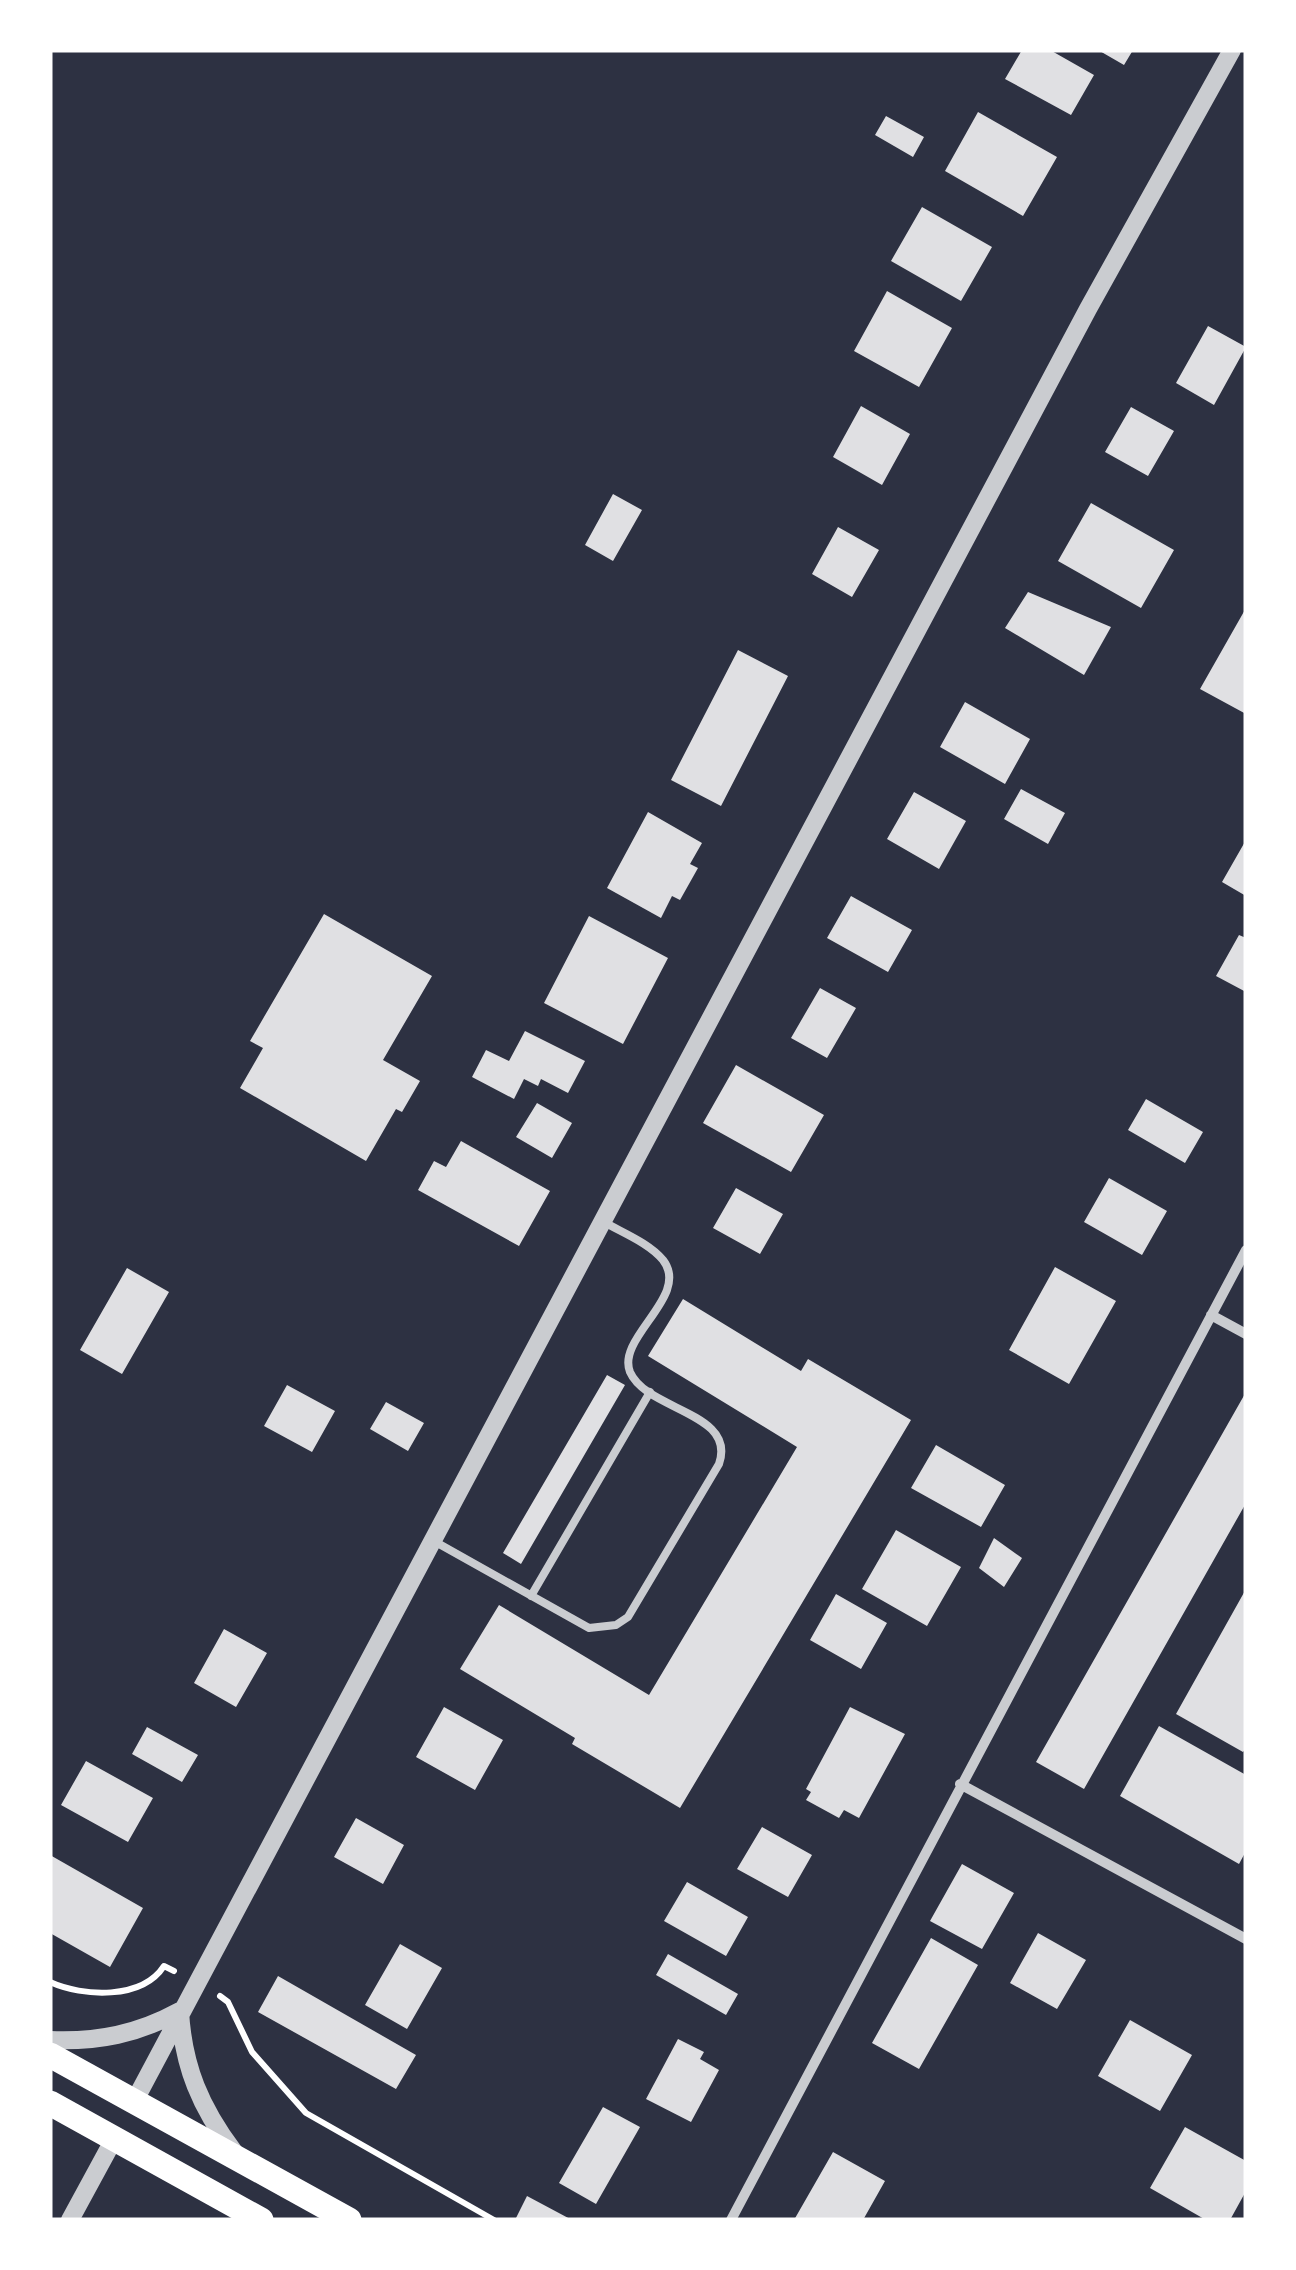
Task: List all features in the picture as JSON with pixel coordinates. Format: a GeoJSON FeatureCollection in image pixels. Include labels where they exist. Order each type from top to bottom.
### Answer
{"type":"FeatureCollection","features":[{"type":"Feature","properties":{"kind":"highway"},"geometry":{"type":"LineString","coordinates":[[50,2055],[349,2220]]}},
{"type":"Feature","properties":{"kind":"highway"},"geometry":{"type":"LineString","coordinates":[[114,2139],[134,2102]]}},
{"type":"Feature","properties":{"kind":"highway"},"geometry":{"type":"LineString","coordinates":[[50,2103],[261,2220]]}},
{"type":"Feature","properties":{"kind":"street"},"geometry":{"type":"LineString","coordinates":[[134,2102],[1088,309],[1232,50]]}},
{"type":"Feature","properties":{"kind":"street"},"geometry":{"type":"LineString","coordinates":[[730,2220],[1246,1250]]}},
{"type":"Feature","properties":{"kind":"street"},"geometry":{"type":"LineString","coordinates":[[1211,1315],[1246,1334]]}},
{"type":"Feature","properties":{"kind":"street"},"geometry":{"type":"LineString","coordinates":[[960,1784],[1246,1939]]}},
{"type":"Feature","properties":{"kind":"street"},"geometry":{"type":"LineString","coordinates":[[50,2040],[115,2036],[143,2029],[180,2010]]}},
{"type":"Feature","properties":{"kind":"street"},"geometry":{"type":"LineString","coordinates":[[180,2010],[185,2056],[196,2091],[213,2124],[239,2159]]}},
{"type":"Feature","properties":{"kind":"street"},"geometry":{"type":"LineString","coordinates":[[70,2220],[114,2139]]}},
{"type":"Feature","properties":{"kind":"lane"},"geometry":{"type":"LineString","coordinates":[[432,1540],[589,1628],[616,1626],[628,1617],[718,1464],[723,1450],[720,1438],[632,1377],[628,1366],[630,1352],[665,1296],[670,1278],[666,1263],[654,1251],[602,1220]]}},
{"type":"Feature","properties":{"kind":"lane"},"geometry":{"type":"LineString","coordinates":[[531,1596],[650,1392]]}},
{"type":"Feature","properties":{"kind":"path"},"geometry":{"type":"LineString","coordinates":[[50,1982],[110,1992],[145,1985],[164,1966],[174,1971]]}},
{"type":"Feature","properties":{"kind":"path"},"geometry":{"type":"LineString","coordinates":[[217,1994],[228,2002],[252,2052],[306,2113],[494,2220]]}},
{"type":"Feature","properties":{"kind":"building"},"geometry":{"type":"Polygon","coordinates":[[[1022,50],[1050,50],[1094,75],[1071,115],[1005,79],[1022,50]]]}},
{"type":"Feature","properties":{"kind":"building"},"geometry":{"type":"Polygon","coordinates":[[[1098,50],[1133,50],[1124,65],[1098,50]]]}},
{"type":"Feature","properties":{"kind":"building"},"geometry":{"type":"Polygon","coordinates":[[[978,112],[1057,157],[1023,216],[945,171],[978,112]]]}},
{"type":"Feature","properties":{"kind":"building"},"geometry":{"type":"Polygon","coordinates":[[[886,116],[924,137],[913,157],[875,135],[886,116]]]}},
{"type":"Feature","properties":{"kind":"building"},"geometry":{"type":"Polygon","coordinates":[[[922,207],[992,247],[961,301],[891,261],[922,207]]]}},
{"type":"Feature","properties":{"kind":"building"},"geometry":{"type":"Polygon","coordinates":[[[887,291],[952,328],[919,387],[854,351],[887,291]]]}},
{"type":"Feature","properties":{"kind":"building"},"geometry":{"type":"Polygon","coordinates":[[[1208,326],[1246,347],[1214,405],[1176,383],[1208,326]]]}},
{"type":"Feature","properties":{"kind":"building"},"geometry":{"type":"Polygon","coordinates":[[[861,406],[910,434],[882,485],[833,457],[861,406]]]}},
{"type":"Feature","properties":{"kind":"building"},"geometry":{"type":"Polygon","coordinates":[[[1131,407],[1174,431],[1148,476],[1105,452],[1131,407]]]}},
{"type":"Feature","properties":{"kind":"building"},"geometry":{"type":"Polygon","coordinates":[[[613,494],[642,510],[613,561],[585,545],[613,494]]]}},
{"type":"Feature","properties":{"kind":"building"},"geometry":{"type":"Polygon","coordinates":[[[1091,503],[1174,550],[1141,608],[1058,561],[1091,503]]]}},
{"type":"Feature","properties":{"kind":"building"},"geometry":{"type":"Polygon","coordinates":[[[838,527],[879,550],[852,597],[812,574],[838,527]]]}},
{"type":"Feature","properties":{"kind":"building"},"geometry":{"type":"Polygon","coordinates":[[[1028,592],[1111,627],[1084,675],[1005,628],[1028,592]]]}},
{"type":"Feature","properties":{"kind":"building"},"geometry":{"type":"Polygon","coordinates":[[[1246,608],[1246,714],[1200,689],[1246,608]]]}},
{"type":"Feature","properties":{"kind":"building"},"geometry":{"type":"Polygon","coordinates":[[[738,650],[788,676],[721,806],[671,780],[738,650]]]}},
{"type":"Feature","properties":{"kind":"building"},"geometry":{"type":"Polygon","coordinates":[[[965,702],[1030,739],[1005,784],[940,747],[965,702]]]}},
{"type":"Feature","properties":{"kind":"building"},"geometry":{"type":"Polygon","coordinates":[[[1021,789],[1065,813],[1048,844],[1004,819],[1021,789]]]}},
{"type":"Feature","properties":{"kind":"building"},"geometry":{"type":"Polygon","coordinates":[[[914,792],[966,821],[939,869],[887,839],[914,792]]]}},
{"type":"Feature","properties":{"kind":"building"},"geometry":{"type":"Polygon","coordinates":[[[648,812],[702,843],[690,864],[698,868],[680,900],[672,896],[661,918],[607,888],[648,812]]]}},
{"type":"Feature","properties":{"kind":"building"},"geometry":{"type":"Polygon","coordinates":[[[1246,840],[1246,896],[1222,882],[1246,840]]]}},
{"type":"Feature","properties":{"kind":"building"},"geometry":{"type":"Polygon","coordinates":[[[851,896],[912,930],[888,972],[827,938],[851,896]]]}},
{"type":"Feature","properties":{"kind":"building"},"geometry":{"type":"Polygon","coordinates":[[[324,914],[432,976],[383,1060],[420,1081],[402,1112],[396,1109],[366,1161],[240,1088],[263,1048],[250,1041],[324,914]]]}},
{"type":"Feature","properties":{"kind":"building"},"geometry":{"type":"Polygon","coordinates":[[[589,916],[668,958],[623,1044],[544,1003],[589,916]]]}},
{"type":"Feature","properties":{"kind":"building"},"geometry":{"type":"Polygon","coordinates":[[[1239,935],[1246,938],[1246,992],[1216,976],[1239,935]]]}},
{"type":"Feature","properties":{"kind":"building"},"geometry":{"type":"Polygon","coordinates":[[[820,988],[856,1008],[827,1058],[791,1038],[820,988]]]}},
{"type":"Feature","properties":{"kind":"building"},"geometry":{"type":"Polygon","coordinates":[[[525,1031],[585,1061],[568,1093],[541,1079],[538,1086],[524,1079],[514,1099],[472,1077],[486,1050],[509,1061],[525,1031]]]}},
{"type":"Feature","properties":{"kind":"building"},"geometry":{"type":"Polygon","coordinates":[[[736,1065],[824,1115],[791,1172],[703,1123],[736,1065]]]}},
{"type":"Feature","properties":{"kind":"building"},"geometry":{"type":"Polygon","coordinates":[[[1146,1099],[1203,1132],[1185,1163],[1128,1130],[1146,1099]]]}},
{"type":"Feature","properties":{"kind":"building"},"geometry":{"type":"Polygon","coordinates":[[[537,1103],[572,1123],[552,1158],[516,1137],[537,1103]]]}},
{"type":"Feature","properties":{"kind":"building"},"geometry":{"type":"Polygon","coordinates":[[[461,1141],[550,1191],[519,1246],[418,1190],[434,1161],[446,1167],[461,1141]]]}},
{"type":"Feature","properties":{"kind":"building"},"geometry":{"type":"Polygon","coordinates":[[[1109,1178],[1167,1211],[1142,1255],[1084,1222],[1109,1178]]]}},
{"type":"Feature","properties":{"kind":"building"},"geometry":{"type":"Polygon","coordinates":[[[736,1188],[783,1214],[760,1254],[713,1228],[736,1188]]]}},
{"type":"Feature","properties":{"kind":"building"},"geometry":{"type":"Polygon","coordinates":[[[1055,1267],[1116,1301],[1069,1384],[1009,1350],[1055,1267]]]}},
{"type":"Feature","properties":{"kind":"building"},"geometry":{"type":"Polygon","coordinates":[[[127,1268],[169,1292],[122,1374],[80,1350],[127,1268]]]}},
{"type":"Feature","properties":{"kind":"building"},"geometry":{"type":"Polygon","coordinates":[[[683,1299],[801,1371],[808,1359],[911,1420],[680,1808],[572,1744],[575,1738],[460,1669],[499,1605],[649,1695],[797,1447],[648,1356],[683,1299]]]}},
{"type":"Feature","properties":{"kind":"building"},"geometry":{"type":"Polygon","coordinates":[[[607,1375],[625,1385],[521,1564],[503,1553],[607,1375]]]}},
{"type":"Feature","properties":{"kind":"building"},"geometry":{"type":"Polygon","coordinates":[[[287,1385],[335,1411],[312,1452],[264,1426],[287,1385]]]}},
{"type":"Feature","properties":{"kind":"building"},"geometry":{"type":"Polygon","coordinates":[[[1246,1392],[1246,1503],[1084,1789],[1036,1762],[1246,1392]]]}},
{"type":"Feature","properties":{"kind":"building"},"geometry":{"type":"Polygon","coordinates":[[[386,1402],[424,1423],[408,1451],[370,1429],[386,1402]]]}},
{"type":"Feature","properties":{"kind":"building"},"geometry":{"type":"Polygon","coordinates":[[[936,1445],[1005,1485],[981,1527],[911,1488],[936,1445]]]}},
{"type":"Feature","properties":{"kind":"building"},"geometry":{"type":"Polygon","coordinates":[[[896,1530],[961,1567],[927,1626],[862,1589],[896,1530]]]}},
{"type":"Feature","properties":{"kind":"building"},"geometry":{"type":"Polygon","coordinates":[[[994,1538],[1022,1558],[1004,1587],[979,1568],[994,1538]]]}},
{"type":"Feature","properties":{"kind":"building"},"geometry":{"type":"Polygon","coordinates":[[[1246,1589],[1246,1748],[1243,1752],[1176,1714],[1246,1589]]]}},
{"type":"Feature","properties":{"kind":"building"},"geometry":{"type":"Polygon","coordinates":[[[836,1594],[887,1623],[861,1669],[810,1640],[836,1594]]]}},
{"type":"Feature","properties":{"kind":"building"},"geometry":{"type":"Polygon","coordinates":[[[224,1629],[267,1653],[236,1707],[194,1683],[224,1629]]]}},
{"type":"Feature","properties":{"kind":"building"},"geometry":{"type":"Polygon","coordinates":[[[444,1707],[503,1740],[475,1790],[416,1757],[444,1707]]]}},
{"type":"Feature","properties":{"kind":"building"},"geometry":{"type":"Polygon","coordinates":[[[850,1707],[905,1734],[859,1818],[844,1810],[839,1818],[806,1800],[811,1792],[806,1789],[850,1707]]]}},
{"type":"Feature","properties":{"kind":"building"},"geometry":{"type":"Polygon","coordinates":[[[1159,1726],[1246,1775],[1246,1851],[1239,1864],[1120,1796],[1159,1726]]]}},
{"type":"Feature","properties":{"kind":"building"},"geometry":{"type":"Polygon","coordinates":[[[147,1727],[198,1755],[182,1782],[132,1754],[147,1727]]]}},
{"type":"Feature","properties":{"kind":"building"},"geometry":{"type":"Polygon","coordinates":[[[86,1761],[153,1798],[128,1842],[61,1805],[86,1761]]]}},
{"type":"Feature","properties":{"kind":"building"},"geometry":{"type":"Polygon","coordinates":[[[356,1818],[404,1845],[383,1884],[334,1857],[356,1818]]]}},
{"type":"Feature","properties":{"kind":"building"},"geometry":{"type":"Polygon","coordinates":[[[762,1827],[812,1855],[788,1897],[737,1869],[762,1827]]]}},
{"type":"Feature","properties":{"kind":"building"},"geometry":{"type":"Polygon","coordinates":[[[50,1855],[143,1908],[110,1967],[50,1933],[50,1855]]]}},
{"type":"Feature","properties":{"kind":"building"},"geometry":{"type":"Polygon","coordinates":[[[962,1864],[1014,1893],[982,1949],[930,1921],[962,1864]]]}},
{"type":"Feature","properties":{"kind":"building"},"geometry":{"type":"Polygon","coordinates":[[[687,1882],[748,1917],[726,1956],[664,1921],[687,1882]]]}},
{"type":"Feature","properties":{"kind":"building"},"geometry":{"type":"Polygon","coordinates":[[[1038,1933],[1086,1960],[1057,2009],[1010,1983],[1038,1933]]]}},
{"type":"Feature","properties":{"kind":"building"},"geometry":{"type":"Polygon","coordinates":[[[931,1938],[978,1965],[919,2069],[872,2043],[931,1938]]]}},
{"type":"Feature","properties":{"kind":"building"},"geometry":{"type":"Polygon","coordinates":[[[400,1944],[442,1968],[407,2029],[365,2005],[400,1944]]]}},
{"type":"Feature","properties":{"kind":"building"},"geometry":{"type":"Polygon","coordinates":[[[668,1954],[738,1994],[726,2015],[656,1975],[668,1954]]]}},
{"type":"Feature","properties":{"kind":"building"},"geometry":{"type":"Polygon","coordinates":[[[278,1976],[416,2055],[396,2089],[258,2012],[278,1976]]]}},
{"type":"Feature","properties":{"kind":"building"},"geometry":{"type":"Polygon","coordinates":[[[1130,2020],[1192,2055],[1160,2111],[1098,2076],[1130,2020]]]}},
{"type":"Feature","properties":{"kind":"building"},"geometry":{"type":"Polygon","coordinates":[[[678,2039],[704,2052],[700,2059],[719,2070],[691,2122],[646,2099],[678,2039]]]}},
{"type":"Feature","properties":{"kind":"building"},"geometry":{"type":"Polygon","coordinates":[[[603,2107],[640,2127],[596,2204],[559,2183],[603,2107]]]}},
{"type":"Feature","properties":{"kind":"building"},"geometry":{"type":"Polygon","coordinates":[[[1185,2127],[1246,2161],[1246,2191],[1230,2220],[1206,2220],[1150,2188],[1185,2127]]]}},
{"type":"Feature","properties":{"kind":"building"},"geometry":{"type":"Polygon","coordinates":[[[833,2152],[885,2181],[863,2220],[794,2220],[833,2152]]]}},
{"type":"Feature","properties":{"kind":"building"},"geometry":{"type":"Polygon","coordinates":[[[527,2196],[572,2220],[515,2220],[527,2196]]]}}]}
